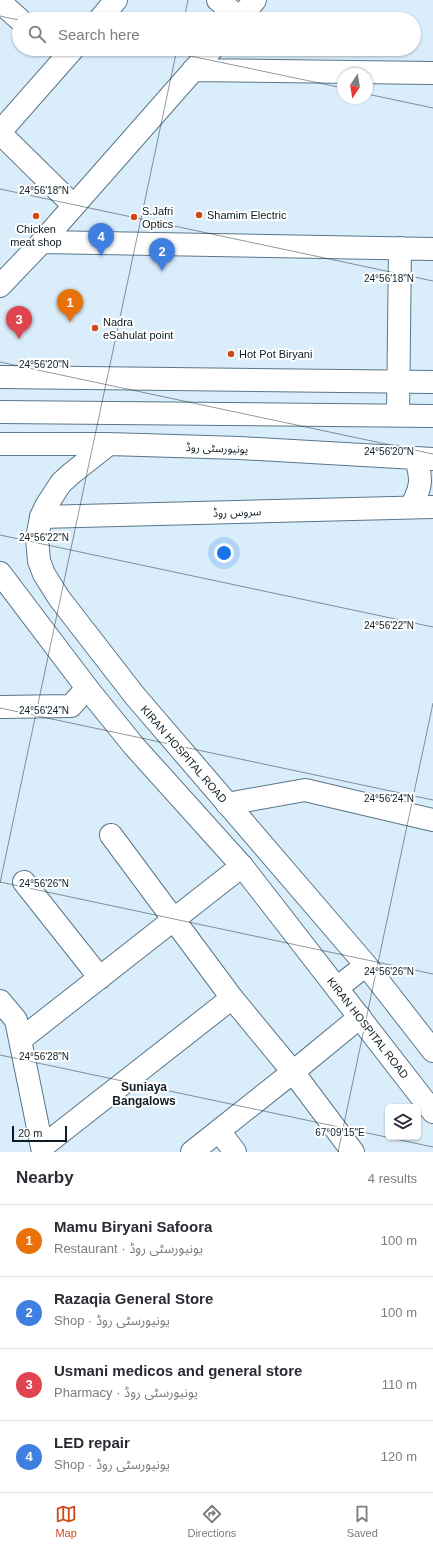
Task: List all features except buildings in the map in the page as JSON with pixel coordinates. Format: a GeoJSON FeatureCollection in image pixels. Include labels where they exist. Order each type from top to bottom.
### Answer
{"type":"FeatureCollection","features":[{"type":"Feature","properties":{"kind":"street"},"geometry":{"type":"LineString","coordinates":[[106,12],[116,0]]}},
{"type":"Feature","properties":{"kind":"street"},"geometry":{"type":"LineString","coordinates":[[218,0],[232,12]]}},
{"type":"Feature","properties":{"kind":"street"},"geometry":{"type":"LineString","coordinates":[[245,12],[256,0]]}},
{"type":"Feature","properties":{"kind":"street"},"geometry":{"type":"LineString","coordinates":[[0,2],[12,13]]}},
{"type":"Feature","properties":{"kind":"street"},"geometry":{"type":"LineString","coordinates":[[61,56],[0,133],[74,206]]}},
{"type":"Feature","properties":{"kind":"street"},"geometry":{"type":"LineString","coordinates":[[0,286],[42,242],[206,56]]}},
{"type":"Feature","properties":{"kind":"street"},"geometry":{"type":"LineString","coordinates":[[193,70],[433,73]]}},
{"type":"Feature","properties":{"kind":"street"},"geometry":{"type":"LineString","coordinates":[[42,242],[433,249]]}},
{"type":"Feature","properties":{"kind":"street"},"geometry":{"type":"LineString","coordinates":[[398,415],[400,248]]}},
{"type":"Feature","properties":{"kind":"street"},"geometry":{"type":"LineString","coordinates":[[0,377],[433,382]]}},
{"type":"Feature","properties":{"kind":"street"},"geometry":{"type":"LineString","coordinates":[[0,412],[433,416]]}},
{"type":"Feature","properties":{"kind":"street","name":"یونیورسٹی روڈ"},"geometry":{"type":"LineString","coordinates":[[0,444],[109,444],[240,448],[424,458]]}},
{"type":"Feature","properties":{"kind":"street","name":"KIRAN HOSPITAL ROAD"},"geometry":{"type":"LineString","coordinates":[[109,444],[61,483],[53,494],[41,517],[37,538],[39,561],[44,574],[134,696],[366,965],[433,1051]]}},
{"type":"Feature","properties":{"kind":"street"},"geometry":{"type":"LineString","coordinates":[[411,507],[419,492],[420,476],[424,458]]}},
{"type":"Feature","properties":{"kind":"street","name":"سروس روڈ"},"geometry":{"type":"LineString","coordinates":[[41,517],[433,507]]}},
{"type":"Feature","properties":{"kind":"street","name":"KIRAN HOSPITAL ROAD"},"geometry":{"type":"LineString","coordinates":[[0,573],[87,688],[134,746],[242,866],[433,1112]]}},
{"type":"Feature","properties":{"kind":"street"},"geometry":{"type":"LineString","coordinates":[[0,707],[70,706],[87,688]]}},
{"type":"Feature","properties":{"kind":"street"},"geometry":{"type":"LineString","coordinates":[[227,804],[304,790],[433,820]]}},
{"type":"Feature","properties":{"kind":"street"},"geometry":{"type":"LineString","coordinates":[[111,835],[232,998],[293,1072],[353,1152]]}},
{"type":"Feature","properties":{"kind":"street"},"geometry":{"type":"LineString","coordinates":[[20,1040],[242,866]]}},
{"type":"Feature","properties":{"kind":"street"},"geometry":{"type":"LineString","coordinates":[[24,882],[100,978]]}},
{"type":"Feature","properties":{"kind":"street"},"geometry":{"type":"LineString","coordinates":[[337,988],[366,965]]}},
{"type":"Feature","properties":{"kind":"street"},"geometry":{"type":"LineString","coordinates":[[0,1001],[16,1020],[43,1149],[232,998]]}},
{"type":"Feature","properties":{"kind":"street"},"geometry":{"type":"LineString","coordinates":[[192,1152],[360,1017]]}},
{"type":"Feature","properties":{"kind":"street"},"geometry":{"type":"LineString","coordinates":[[219,1131],[235,1152]]}},
{"type":"Feature","properties":{"kind":"place","name":"Shamim Electric"},"geometry":{"type":"Point","coordinates":[199,215]}},
{"type":"Feature","properties":{"kind":"place","name":"Chicken meat shop"},"geometry":{"type":"Point","coordinates":[36,216]}},
{"type":"Feature","properties":{"kind":"place","name":"S.Jafri Optics"},"geometry":{"type":"Point","coordinates":[134,217]}},
{"type":"Feature","properties":{"kind":"place","name":"LED repair"},"geometry":{"type":"Point","coordinates":[101,256]}},
{"type":"Feature","properties":{"kind":"place","name":"Razaqia General Store"},"geometry":{"type":"Point","coordinates":[162,271]}},
{"type":"Feature","properties":{"kind":"place","name":"Mamu Biryani Safoora"},"geometry":{"type":"Point","coordinates":[70,322]}},
{"type":"Feature","properties":{"kind":"place","name":"Nadra eSahulat point"},"geometry":{"type":"Point","coordinates":[95,328]}},
{"type":"Feature","properties":{"kind":"place","name":"Usmani medicos and general store"},"geometry":{"type":"Point","coordinates":[19,339]}},
{"type":"Feature","properties":{"kind":"place","name":"Hot Pot Biryani"},"geometry":{"type":"Point","coordinates":[231,354]}},
{"type":"Feature","properties":{"kind":"district","name":"Suniaya Bangalows"},"geometry":{"type":"Point","coordinates":[144,1094]}}]}
